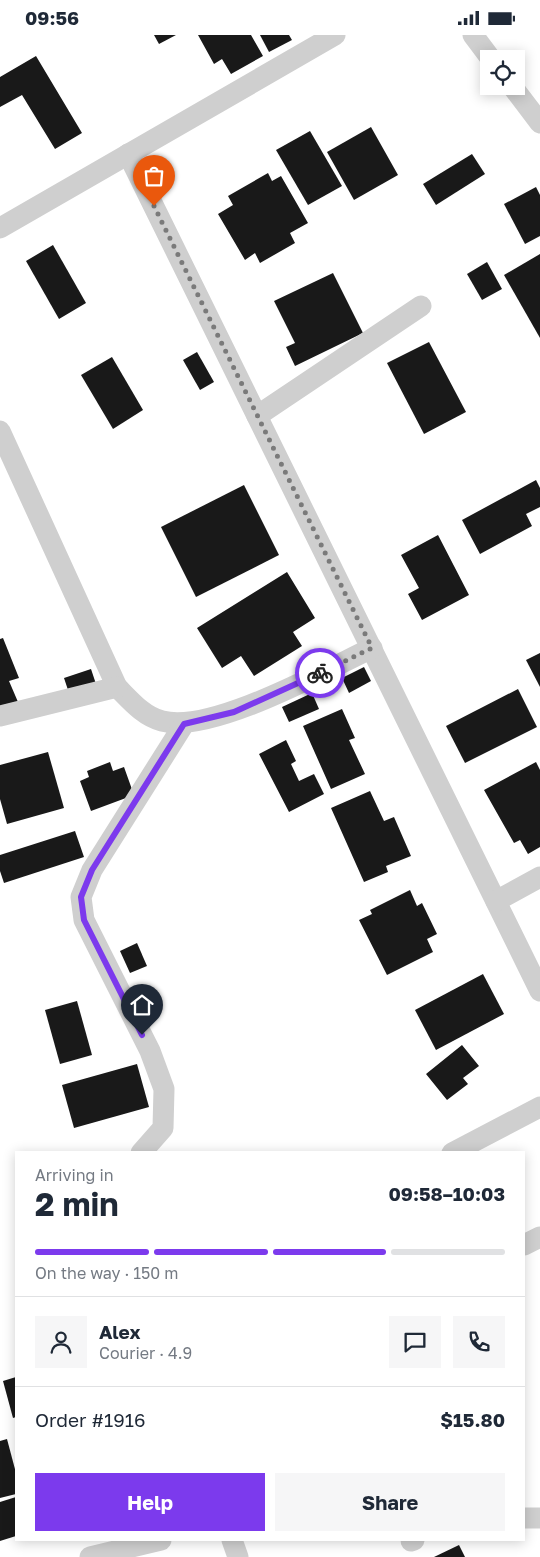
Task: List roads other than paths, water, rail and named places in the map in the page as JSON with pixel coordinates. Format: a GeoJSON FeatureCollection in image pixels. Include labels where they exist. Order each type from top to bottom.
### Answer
{"type":"FeatureCollection","features":[{"type":"Feature","properties":{"kind":"street"},"geometry":{"type":"LineString","coordinates":[[0,228],[335,35]]}},
{"type":"Feature","properties":{"kind":"street"},"geometry":{"type":"LineString","coordinates":[[473,35],[484,50]]}},
{"type":"Feature","properties":{"kind":"street"},"geometry":{"type":"LineString","coordinates":[[519,95],[540,123]]}},
{"type":"Feature","properties":{"kind":"street"},"geometry":{"type":"LineString","coordinates":[[128,154],[540,991]]}},
{"type":"Feature","properties":{"kind":"street"},"geometry":{"type":"LineString","coordinates":[[258,416],[421,306]]}},
{"type":"Feature","properties":{"kind":"street"},"geometry":{"type":"LineString","coordinates":[[0,431],[117,687],[146,715],[162,721],[184,724],[234,712],[372,648]]}},
{"type":"Feature","properties":{"kind":"street"},"geometry":{"type":"LineString","coordinates":[[0,716],[117,687]]}},
{"type":"Feature","properties":{"kind":"street"},"geometry":{"type":"LineString","coordinates":[[143,1151],[163,1128],[164,1089],[150,1051],[84,920],[81,897],[92,870],[184,724]]}},
{"type":"Feature","properties":{"kind":"street"},"geometry":{"type":"LineString","coordinates":[[496,901],[540,877]]}},
{"type":"Feature","properties":{"kind":"street"},"geometry":{"type":"LineString","coordinates":[[456,1151],[540,1107]]}},
{"type":"Feature","properties":{"kind":"street"},"geometry":{"type":"LineString","coordinates":[[525,1244],[540,1237]]}},
{"type":"Feature","properties":{"kind":"street"},"geometry":{"type":"LineString","coordinates":[[525,1518],[540,1518]]}},
{"type":"Feature","properties":{"kind":"street"},"geometry":{"type":"LineString","coordinates":[[90,1557],[157,1541]]}},
{"type":"Feature","properties":{"kind":"street"},"geometry":{"type":"LineString","coordinates":[[232,1541],[238,1557]]}}]}
